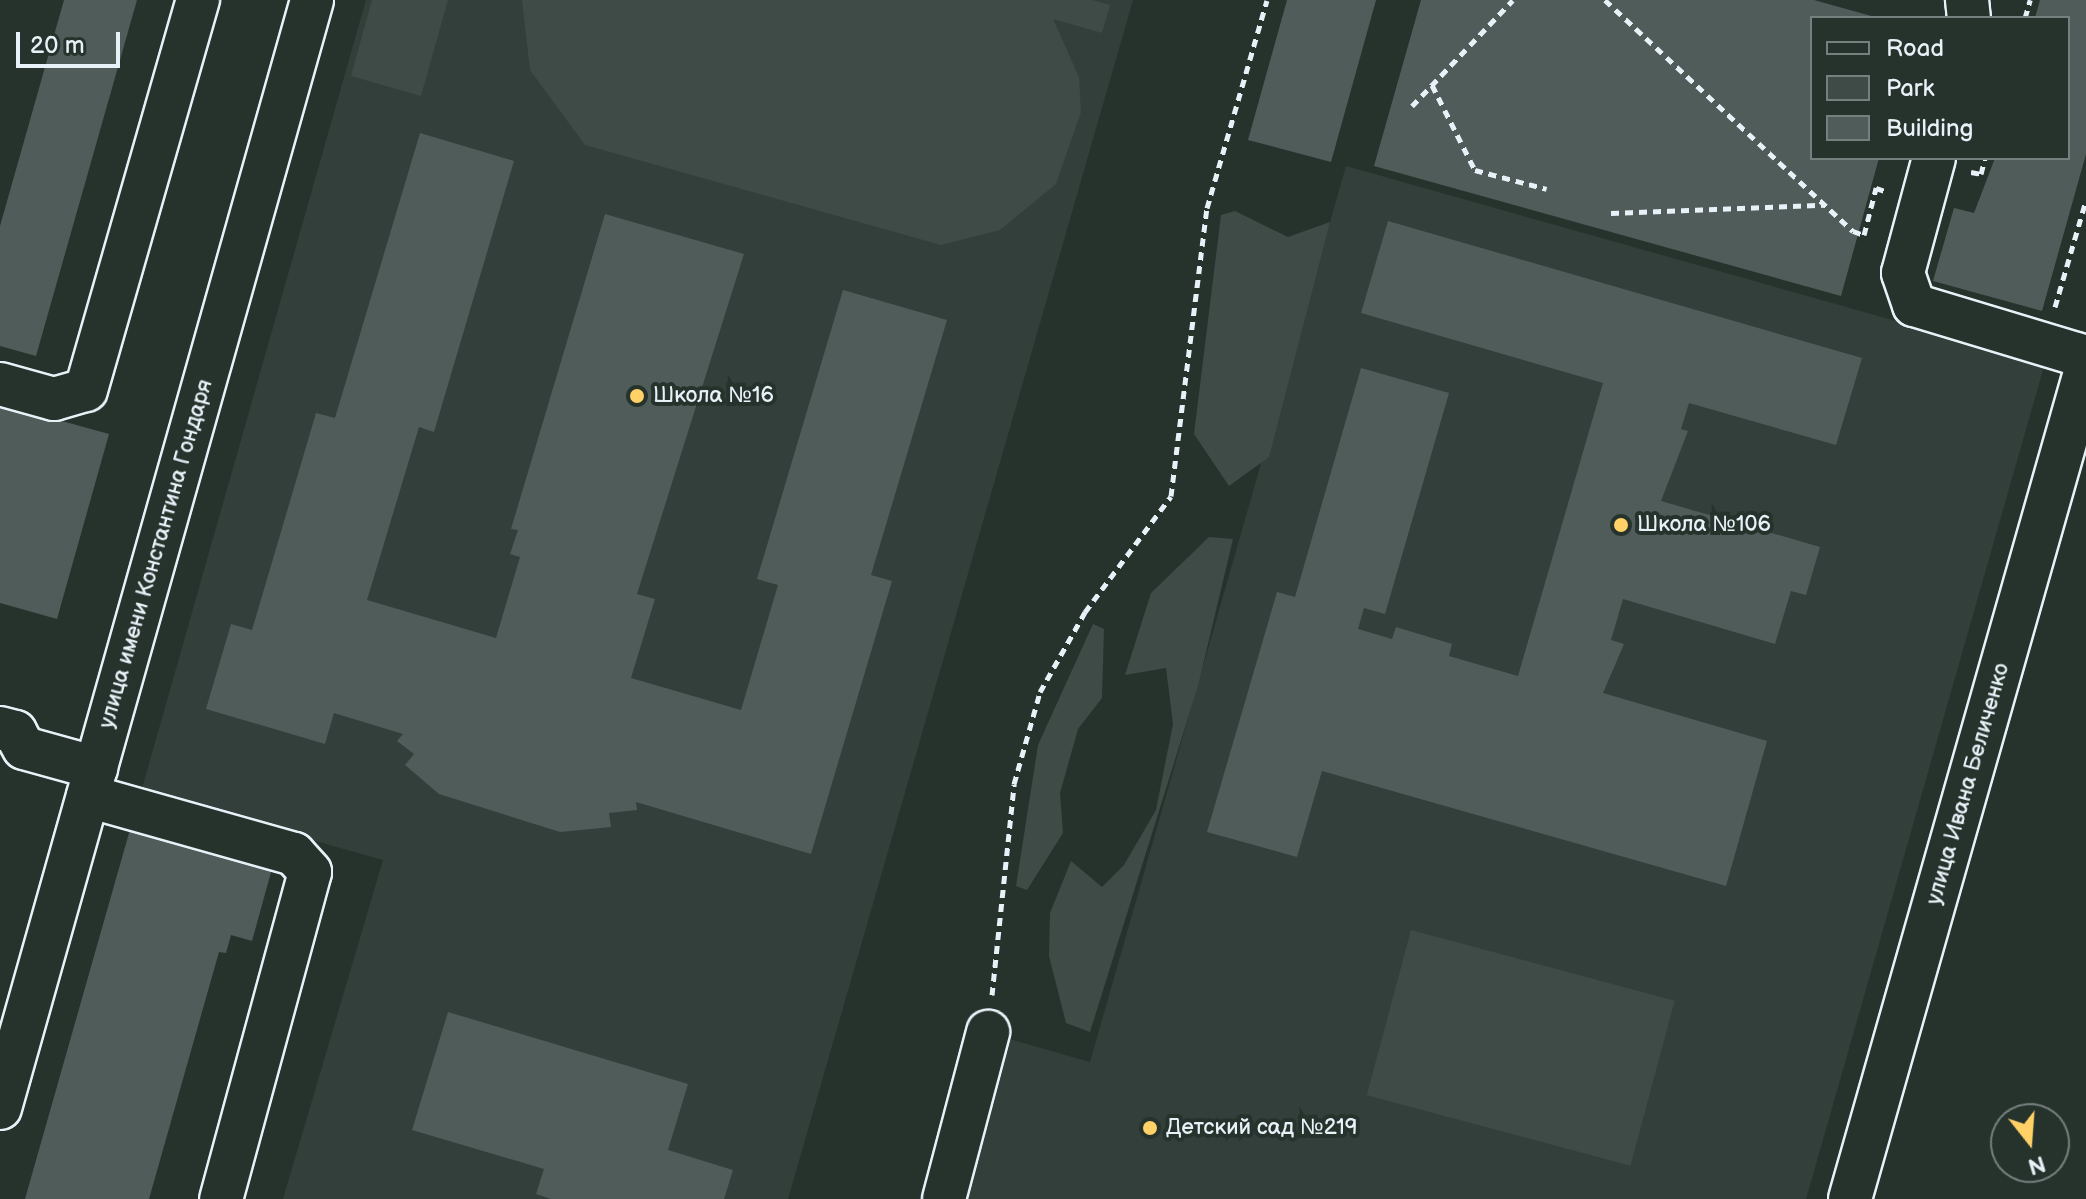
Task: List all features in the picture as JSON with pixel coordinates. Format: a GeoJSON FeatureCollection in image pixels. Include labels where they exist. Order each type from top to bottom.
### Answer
{"type":"FeatureCollection","features":[{"type":"Feature","properties":{"kind":"street"},"geometry":{"type":"LineString","coordinates":[[0,384],[54,399],[86,390],[198,0]]}},
{"type":"Feature","properties":{"kind":"street","name":"улица имени Константина Гондаря"},"geometry":{"type":"LineString","coordinates":[[0,1108],[312,0]]}},
{"type":"Feature","properties":{"kind":"street"},"geometry":{"type":"LineString","coordinates":[[1944,163],[1903,273],[1914,305],[2086,357]]}},
{"type":"Feature","properties":{"kind":"street","name":"улица Ивана Беличенко"},"geometry":{"type":"LineString","coordinates":[[1850,1199],[2086,369]]}},
{"type":"Feature","properties":{"kind":"street"},"geometry":{"type":"LineString","coordinates":[[0,728],[15,732],[24,748],[92,782],[294,854],[310,872],[221,1199]]}},
{"type":"Feature","properties":{"kind":"street"},"geometry":{"type":"LineString","coordinates":[[944,1199],[988,1032]]}},
{"type":"Feature","properties":{"kind":"path"},"geometry":{"type":"LineString","coordinates":[[988,1032],[1014,784],[1040,692],[1085,612],[1171,496],[1207,208],[1267,0]]}},
{"type":"Feature","properties":{"kind":"path"},"geometry":{"type":"LineString","coordinates":[[1412,106],[1513,0]]}},
{"type":"Feature","properties":{"kind":"path"},"geometry":{"type":"LineString","coordinates":[[1605,0],[1825,205],[1864,235],[1876,188]]}},
{"type":"Feature","properties":{"kind":"path"},"geometry":{"type":"LineString","coordinates":[[1432,85],[1475,170],[1547,189]]}},
{"type":"Feature","properties":{"kind":"path"},"geometry":{"type":"LineString","coordinates":[[1944,163],[1981,174],[1984,160]]}},
{"type":"Feature","properties":{"kind":"path"},"geometry":{"type":"LineString","coordinates":[[2053,315],[2086,200]]}},
{"type":"Feature","properties":{"kind":"path"},"geometry":{"type":"LineString","coordinates":[[1611,213],[1825,205]]}},
{"type":"Feature","properties":{"kind":"shaded area","name":"Школа №16"},"geometry":{"type":"Polygon","coordinates":[[[366,0],[1133,0],[788,1199],[283,1199],[383,860],[141,792],[366,0]]]}},
{"type":"Feature","properties":{"kind":"shaded area","name":"Школа №106"},"geometry":{"type":"Polygon","coordinates":[[[1346,166],[2045,363],[1806,1199],[956,1199],[1002,1037],[1090,1062],[1346,166]]]}},
{"type":"Feature","properties":{"kind":"green space"},"geometry":{"type":"Polygon","coordinates":[[[372,0],[448,0],[421,96],[351,76],[372,0]]]}},
{"type":"Feature","properties":{"kind":"green space"},"geometry":{"type":"Polygon","coordinates":[[[522,0],[1092,0],[1110,5],[1102,33],[1053,19],[1079,77],[1081,112],[1056,184],[1000,230],[941,245],[585,145],[530,70],[522,0]]]}},
{"type":"Feature","properties":{"kind":"green space"},"geometry":{"type":"Polygon","coordinates":[[[1235,211],[1288,237],[1330,222],[1269,457],[1229,486],[1194,434],[1221,215],[1235,211]]]}},
{"type":"Feature","properties":{"kind":"green space"},"geometry":{"type":"Polygon","coordinates":[[[1209,537],[1233,539],[1198,686],[1090,1032],[1066,1023],[1049,956],[1050,913],[1071,861],[1102,887],[1124,865],[1156,810],[1173,724],[1166,668],[1125,675],[1151,593],[1209,537]]]}},
{"type":"Feature","properties":{"kind":"green space"},"geometry":{"type":"Polygon","coordinates":[[[1093,624],[1104,629],[1102,698],[1078,729],[1060,793],[1063,833],[1027,890],[1016,886],[1038,745],[1093,624]]]}},
{"type":"Feature","properties":{"kind":"green space"},"geometry":{"type":"Polygon","coordinates":[[[1411,930],[1675,1001],[1630,1166],[1367,1095],[1411,930]]]}},
{"type":"Feature","properties":{"kind":"building"},"geometry":{"type":"Polygon","coordinates":[[[64,0],[137,0],[36,356],[0,346],[0,226],[64,0]]]}},
{"type":"Feature","properties":{"kind":"building"},"geometry":{"type":"Polygon","coordinates":[[[1287,0],[1376,0],[1331,162],[1248,140],[1287,0]]]}},
{"type":"Feature","properties":{"kind":"building"},"geometry":{"type":"Polygon","coordinates":[[[1421,0],[1814,0],[1871,16],[1810,16],[1810,160],[1878,160],[1841,296],[1374,166],[1421,0]]]}},
{"type":"Feature","properties":{"kind":"building"},"geometry":{"type":"Polygon","coordinates":[[[2040,0],[2086,0],[2086,154],[2042,311],[1933,281],[1954,208],[1974,213],[1994,160],[2070,160],[2070,16],[2036,16],[2040,0]]]}},
{"type":"Feature","properties":{"kind":"building"},"geometry":{"type":"Polygon","coordinates":[[[420,133],[514,161],[434,432],[419,427],[367,600],[496,638],[520,557],[510,554],[518,530],[511,529],[605,214],[744,254],[637,594],[655,599],[631,678],[741,710],[778,585],[757,579],[843,290],[947,320],[871,575],[892,581],[811,854],[636,802],[637,810],[609,813],[611,827],[560,832],[439,794],[405,765],[414,754],[397,741],[403,734],[334,713],[325,744],[206,709],[231,624],[252,630],[316,413],[335,418],[420,133]]]}},
{"type":"Feature","properties":{"kind":"building"},"geometry":{"type":"Polygon","coordinates":[[[1388,221],[1862,358],[1836,445],[1689,403],[1681,429],[1688,431],[1661,501],[1820,547],[1806,595],[1791,591],[1775,644],[1623,599],[1611,640],[1624,644],[1603,693],[1767,741],[1726,886],[1322,771],[1297,857],[1207,832],[1277,592],[1295,597],[1361,368],[1449,393],[1385,614],[1364,608],[1358,629],[1392,639],[1396,627],[1452,644],[1449,656],[1518,676],[1603,383],[1361,313],[1388,221]]]}},
{"type":"Feature","properties":{"kind":"building"},"geometry":{"type":"Polygon","coordinates":[[[0,404],[109,434],[57,619],[0,603],[0,404]]]}},
{"type":"Feature","properties":{"kind":"building"},"geometry":{"type":"Polygon","coordinates":[[[131,826],[273,865],[252,941],[231,935],[226,953],[219,952],[149,1199],[25,1199],[131,826]]]}},
{"type":"Feature","properties":{"kind":"building"},"geometry":{"type":"Polygon","coordinates":[[[448,1012],[688,1084],[668,1150],[733,1170],[724,1199],[551,1199],[536,1194],[544,1169],[412,1130],[448,1012]]]}},
{"type":"Feature","properties":{"kind":"place","name":"Школа №16"},"geometry":{"type":"Point","coordinates":[637,396]}},
{"type":"Feature","properties":{"kind":"place","name":"Школа №106"},"geometry":{"type":"Point","coordinates":[1621,525]}},
{"type":"Feature","properties":{"kind":"place","name":"Детский сад №219"},"geometry":{"type":"Point","coordinates":[1150,1128]}}]}
